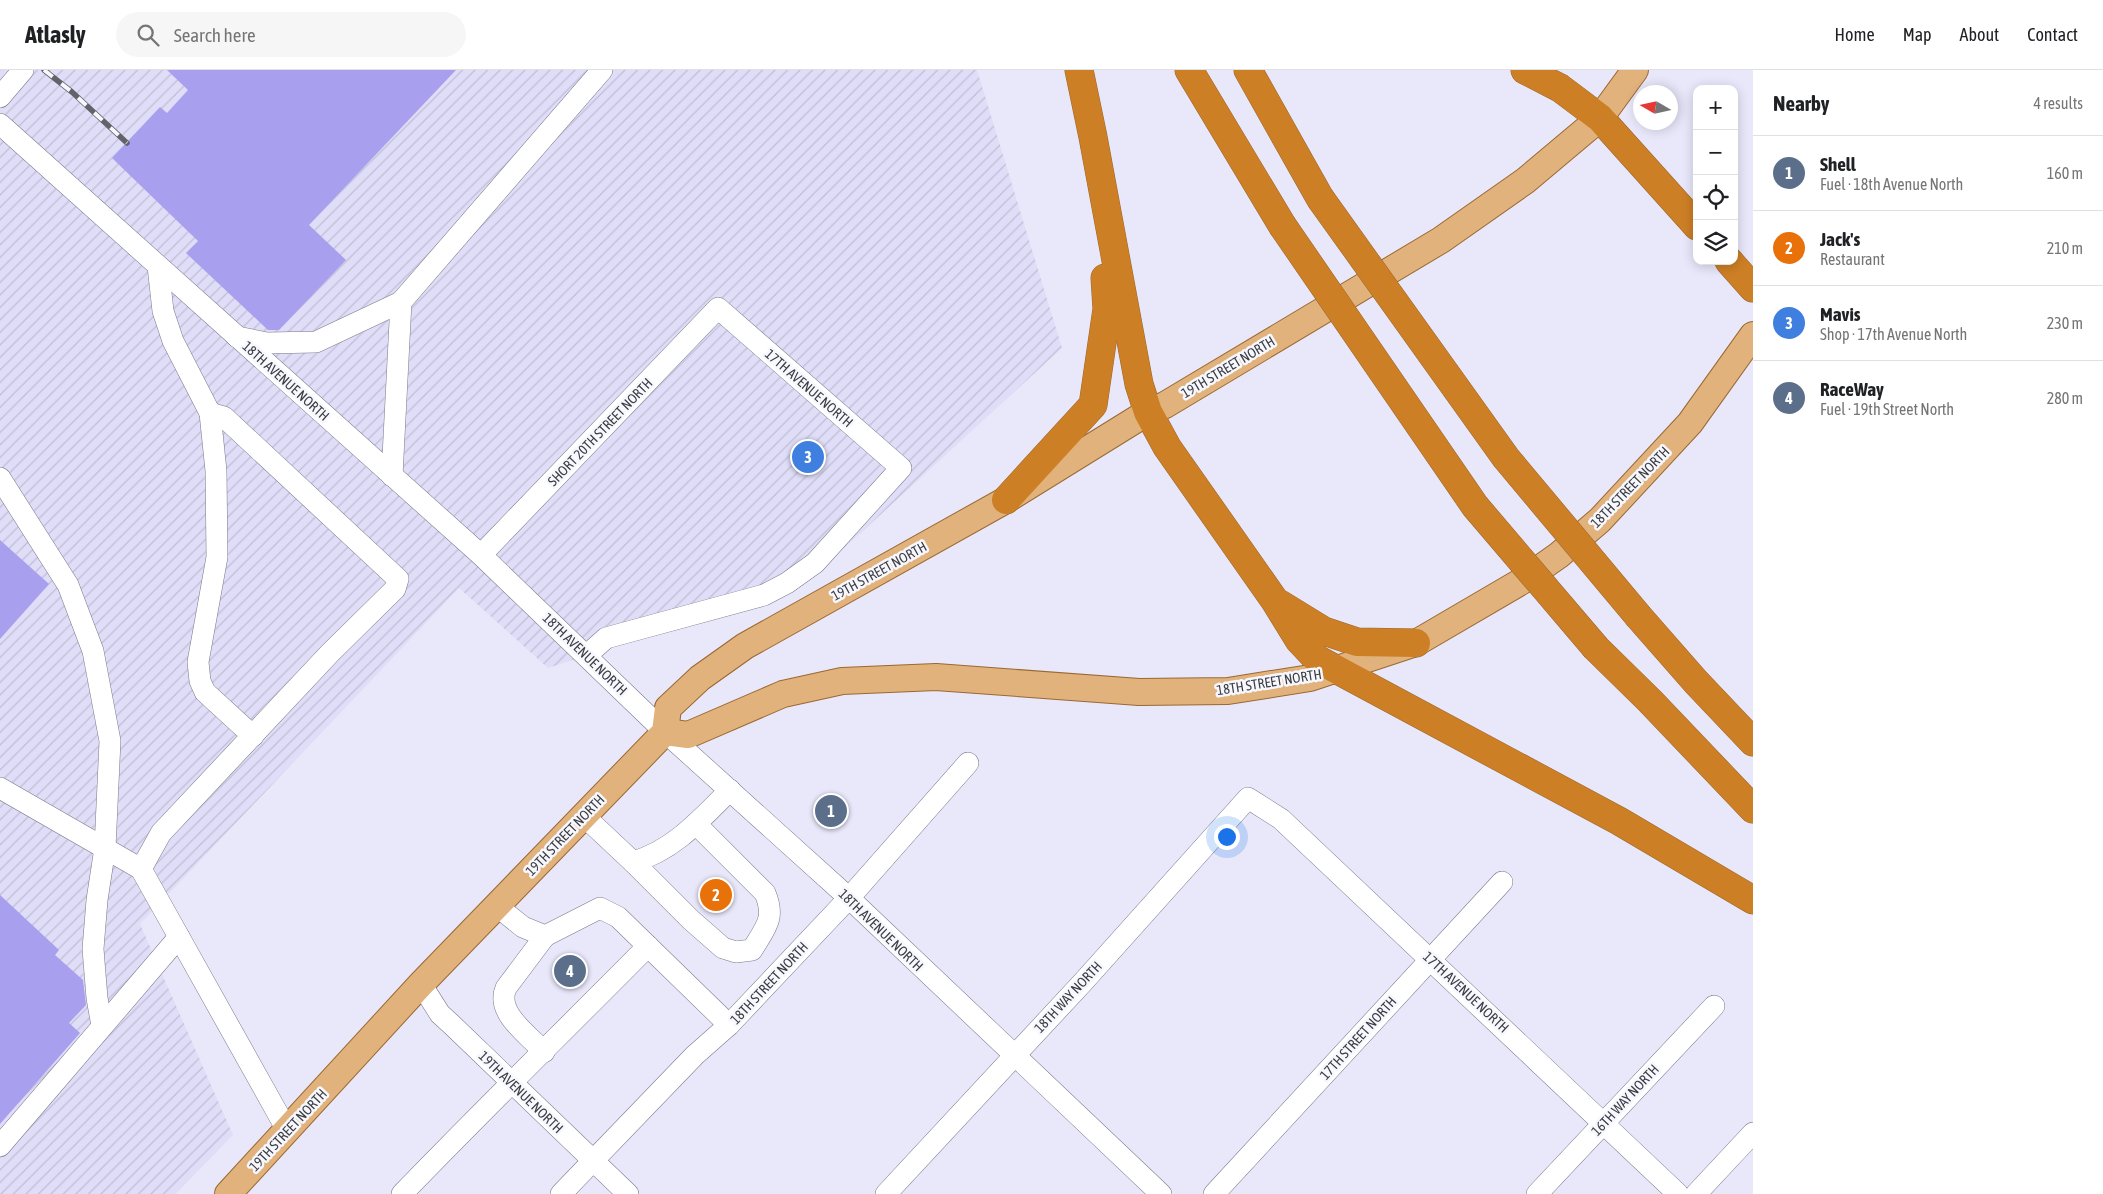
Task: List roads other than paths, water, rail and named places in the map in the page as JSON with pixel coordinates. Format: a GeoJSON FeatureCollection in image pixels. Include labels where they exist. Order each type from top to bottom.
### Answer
{"type":"FeatureCollection","features":[{"type":"Feature","properties":{"kind":"highway"},"geometry":{"type":"LineString","coordinates":[[1079,70],[1139,384],[1148,412],[1167,446],[1275,601],[1299,640],[1316,659],[1619,821],[1753,900]]}},
{"type":"Feature","properties":{"kind":"highway"},"geometry":{"type":"LineString","coordinates":[[1189,70],[1282,225],[1475,506],[1596,648],[1650,701],[1753,809]]}},
{"type":"Feature","properties":{"kind":"highway"},"geometry":{"type":"LineString","coordinates":[[1248,70],[1320,198],[1506,458],[1639,617],[1696,682],[1753,742]]}},
{"type":"Feature","properties":{"kind":"highway"},"geometry":{"type":"LineString","coordinates":[[1525,70],[1560,88],[1600,118],[1693,222]]}},
{"type":"Feature","properties":{"kind":"highway"},"geometry":{"type":"LineString","coordinates":[[1006,500],[1093,404],[1108,309],[1093,137]]}},
{"type":"Feature","properties":{"kind":"highway"},"geometry":{"type":"LineString","coordinates":[[1733,265],[1753,288]]}},
{"type":"Feature","properties":{"kind":"highway"},"geometry":{"type":"LineString","coordinates":[[1275,601],[1324,631],[1357,642],[1416,643]]}},
{"type":"Feature","properties":{"kind":"main road","name":"19TH STREET NORTH"},"geometry":{"type":"LineString","coordinates":[[228,1194],[421,984],[664,732],[668,708],[700,678],[745,646],[1006,500],[1148,412],[1164,405],[1441,240],[1525,181],[1600,118],[1635,70]]}},
{"type":"Feature","properties":{"kind":"main road","name":"18TH STREET NORTH"},"geometry":{"type":"LineString","coordinates":[[664,732],[688,735],[783,694],[842,681],[936,677],[1139,692],[1228,691],[1310,678],[1416,643],[1522,581],[1559,556],[1600,520],[1690,423],[1753,335]]}},
{"type":"Feature","properties":{"kind":"street"},"geometry":{"type":"LineString","coordinates":[[0,98],[23,70]]}},
{"type":"Feature","properties":{"kind":"street"},"geometry":{"type":"LineString","coordinates":[[237,337],[267,343],[316,342],[359,320],[401,302],[602,70]]}},
{"type":"Feature","properties":{"kind":"street","name":"18TH AVENUE NORTH"},"geometry":{"type":"LineString","coordinates":[[0,124],[482,555],[587,655],[664,732],[849,898],[1161,1194]]}},
{"type":"Feature","properties":{"kind":"street"},"geometry":{"type":"LineString","coordinates":[[158,266],[163,311],[173,341],[210,413],[216,471],[217,557],[198,662],[200,681],[205,692],[253,736]]}},
{"type":"Feature","properties":{"kind":"street"},"geometry":{"type":"LineString","coordinates":[[392,476],[401,302]]}},
{"type":"Feature","properties":{"kind":"street","name":"17TH AVENUE NORTH"},"geometry":{"type":"LineString","coordinates":[[587,655],[606,638],[764,595],[787,583],[815,563],[901,468],[718,308]]}},
{"type":"Feature","properties":{"kind":"street","name":"SHORT 20TH STREET NORTH"},"geometry":{"type":"LineString","coordinates":[[482,555],[718,308]]}},
{"type":"Feature","properties":{"kind":"street"},"geometry":{"type":"LineString","coordinates":[[141,869],[162,834],[330,653],[395,589],[398,579],[224,417],[210,413]]}},
{"type":"Feature","properties":{"kind":"street"},"geometry":{"type":"LineString","coordinates":[[0,478],[68,585],[94,651],[110,741],[105,848],[97,900],[93,949],[97,998],[102,1026]]}},
{"type":"Feature","properties":{"kind":"street","name":"18TH STREET NORTH"},"geometry":{"type":"LineString","coordinates":[[561,1194],[689,1061],[729,1025],[849,898],[968,763]]}},
{"type":"Feature","properties":{"kind":"street"},"geometry":{"type":"LineString","coordinates":[[0,788],[141,869],[287,1130]]}},
{"type":"Feature","properties":{"kind":"street"},"geometry":{"type":"LineString","coordinates":[[633,862],[648,858],[686,834],[730,790]]}},
{"type":"Feature","properties":{"kind":"street","name":"17TH AVENUE NORTH"},"geometry":{"type":"LineString","coordinates":[[1248,798],[1281,819],[1604,1122],[1678,1194]]}},
{"type":"Feature","properties":{"kind":"street","name":"18TH WAY NORTH"},"geometry":{"type":"LineString","coordinates":[[886,1194],[1013,1055],[1084,981],[1248,798]]}},
{"type":"Feature","properties":{"kind":"street"},"geometry":{"type":"LineString","coordinates":[[584,816],[691,920],[723,948],[736,952],[752,950]]}},
{"type":"Feature","properties":{"kind":"street"},"geometry":{"type":"LineString","coordinates":[[696,824],[765,893],[771,908],[769,920],[752,950]]}},
{"type":"Feature","properties":{"kind":"street","name":"17TH STREET NORTH"},"geometry":{"type":"LineString","coordinates":[[1214,1194],[1502,882]]}},
{"type":"Feature","properties":{"kind":"street"},"geometry":{"type":"LineString","coordinates":[[497,906],[524,927],[546,936]]}},
{"type":"Feature","properties":{"kind":"street"},"geometry":{"type":"LineString","coordinates":[[544,1052],[510,1016],[505,1008],[503,995],[506,988],[546,936],[600,908],[618,917],[729,1025]]}},
{"type":"Feature","properties":{"kind":"street"},"geometry":{"type":"LineString","coordinates":[[0,1146],[179,936]]}},
{"type":"Feature","properties":{"kind":"street"},"geometry":{"type":"LineString","coordinates":[[402,1194],[480,1112],[513,1083],[648,946]]}},
{"type":"Feature","properties":{"kind":"street"},"geometry":{"type":"LineString","coordinates":[[752,950],[775,976]]}},
{"type":"Feature","properties":{"kind":"street","name":"19TH AVENUE NORTH"},"geometry":{"type":"LineString","coordinates":[[421,984],[440,1014],[592,1162],[628,1194]]}},
{"type":"Feature","properties":{"kind":"street","name":"16TH WAY NORTH"},"geometry":{"type":"LineString","coordinates":[[1537,1194],[1714,1006]]}},
{"type":"Feature","properties":{"kind":"street"},"geometry":{"type":"LineString","coordinates":[[1696,1194],[1753,1133]]}},
{"type":"Feature","properties":{"kind":"railway"},"geometry":{"type":"LineString","coordinates":[[44,70],[72,92],[127,143]]}},
{"type":"Feature","properties":{"kind":"place","name":"Mavis"},"geometry":{"type":"Point","coordinates":[808,457]}},
{"type":"Feature","properties":{"kind":"place","name":"Shell"},"geometry":{"type":"Point","coordinates":[831,811]}},
{"type":"Feature","properties":{"kind":"place","name":"Jack's"},"geometry":{"type":"Point","coordinates":[716,895]}},
{"type":"Feature","properties":{"kind":"place","name":"RaceWay"},"geometry":{"type":"Point","coordinates":[570,971]}}]}
